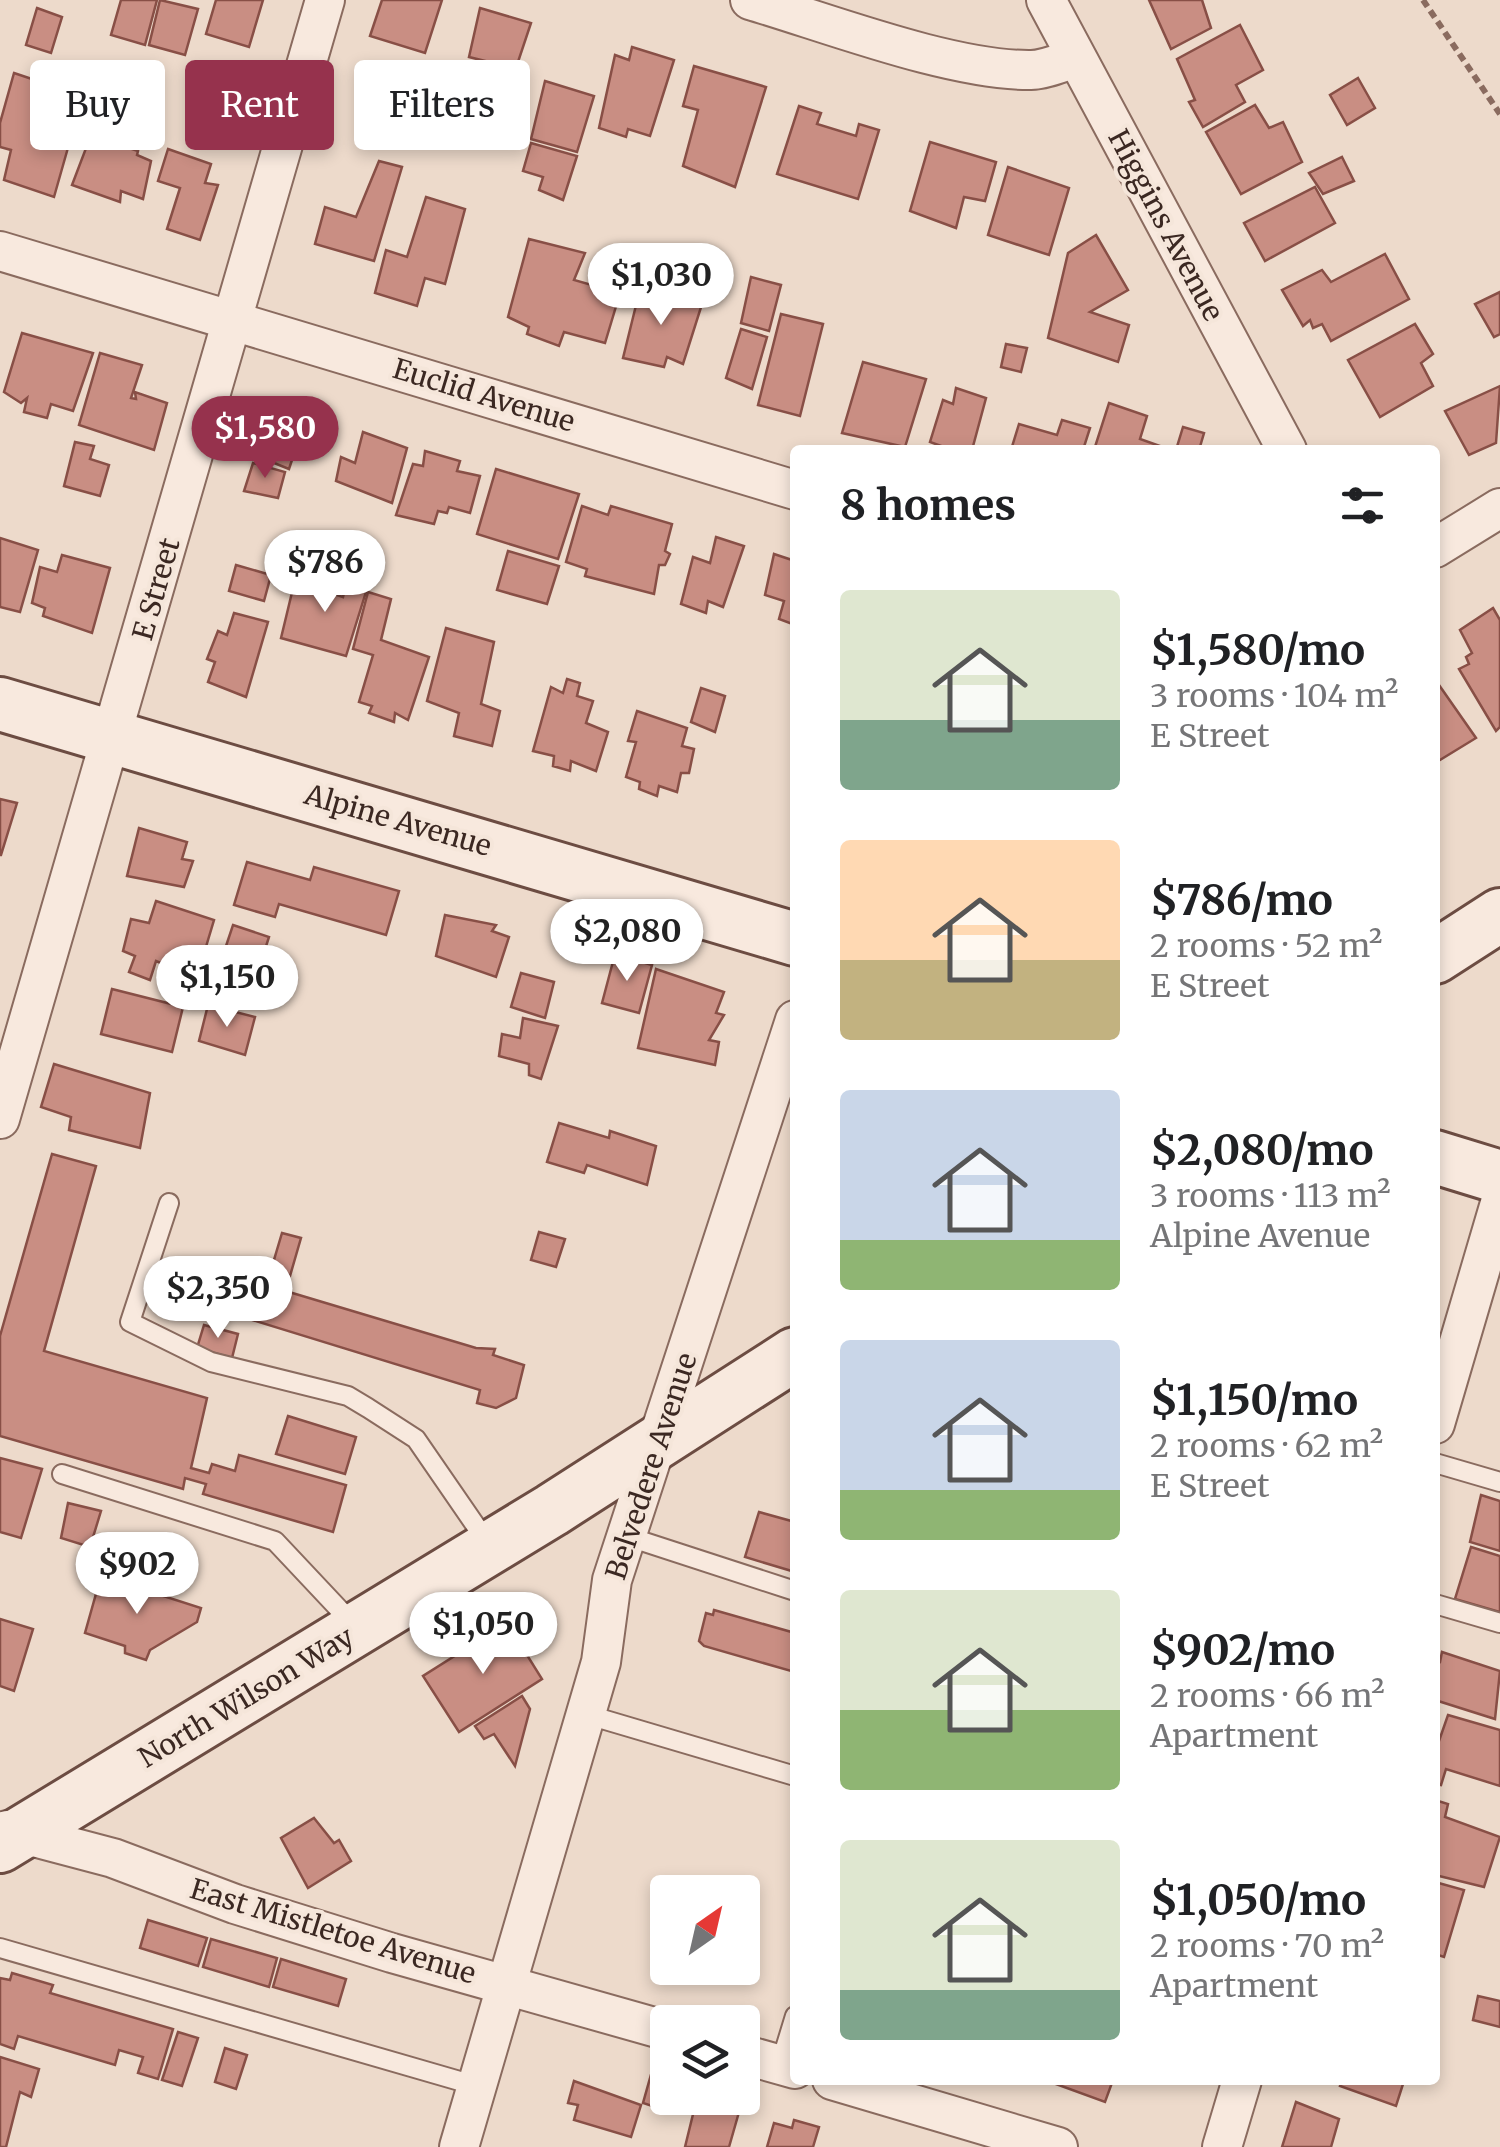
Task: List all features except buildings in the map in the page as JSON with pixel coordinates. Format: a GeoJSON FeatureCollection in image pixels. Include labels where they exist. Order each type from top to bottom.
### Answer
{"type":"FeatureCollection","features":[{"type":"Feature","properties":{"kind":"main road","name":"Alpine Avenue"},"geometry":{"type":"LineString","coordinates":[[0,704],[790,938]]}},
{"type":"Feature","properties":{"kind":"main road"},"geometry":{"type":"LineString","coordinates":[[1440,953],[1500,915]]}},
{"type":"Feature","properties":{"kind":"main road"},"geometry":{"type":"LineString","coordinates":[[1440,1159],[1500,1178]]}},
{"type":"Feature","properties":{"kind":"main road","name":"North Wilson Way"},"geometry":{"type":"LineString","coordinates":[[7,1836],[358,1629],[790,1357]]}},
{"type":"Feature","properties":{"kind":"street","name":"E Street"},"geometry":{"type":"LineString","coordinates":[[0,1119],[325,0]]}},
{"type":"Feature","properties":{"kind":"street"},"geometry":{"type":"LineString","coordinates":[[750,0],[972,62],[1035,70],[1076,58]]}},
{"type":"Feature","properties":{"kind":"street","name":"Higgins Avenue"},"geometry":{"type":"LineString","coordinates":[[1046,0],[1283,445]]}},
{"type":"Feature","properties":{"kind":"street","name":"Euclid Avenue"},"geometry":{"type":"LineString","coordinates":[[0,251],[790,488]]}},
{"type":"Feature","properties":{"kind":"street"},"geometry":{"type":"LineString","coordinates":[[1440,545],[1500,508]]}},
{"type":"Feature","properties":{"kind":"street","name":"Belvedere Avenue"},"geometry":{"type":"LineString","coordinates":[[459,2147],[585,1714],[609,1622],[612,1580],[790,1035]]}},
{"type":"Feature","properties":{"kind":"street"},"geometry":{"type":"LineString","coordinates":[[1440,1407],[1500,1203]]}},
{"type":"Feature","properties":{"kind":"street","name":"East Mistletoe Avenue"},"geometry":{"type":"LineString","coordinates":[[7,1836],[113,1858],[235,1904],[650,2027]]}},
{"type":"Feature","properties":{"kind":"street"},"geometry":{"type":"LineString","coordinates":[[760,2059],[788,2067]]}},
{"type":"Feature","properties":{"kind":"street"},"geometry":{"type":"LineString","coordinates":[[849,2085],[1058,2147]]}},
{"type":"Feature","properties":{"kind":"street"},"geometry":{"type":"LineString","coordinates":[[1222,2147],[1241,2085]]}},
{"type":"Feature","properties":{"kind":"lane"},"geometry":{"type":"LineString","coordinates":[[168,1203],[130,1322],[212,1362],[348,1396],[368,1408],[416,1439],[490,1546]]}},
{"type":"Feature","properties":{"kind":"lane"},"geometry":{"type":"LineString","coordinates":[[1440,1464],[1500,1482]]}},
{"type":"Feature","properties":{"kind":"lane"},"geometry":{"type":"LineString","coordinates":[[62,1474],[275,1541],[358,1629]]}},
{"type":"Feature","properties":{"kind":"lane"},"geometry":{"type":"LineString","coordinates":[[626,1536],[790,1590]]}},
{"type":"Feature","properties":{"kind":"lane"},"geometry":{"type":"LineString","coordinates":[[1440,1605],[1500,1623]]}},
{"type":"Feature","properties":{"kind":"lane"},"geometry":{"type":"LineString","coordinates":[[585,1714],[790,1775]]}},
{"type":"Feature","properties":{"kind":"lane"},"geometry":{"type":"LineString","coordinates":[[0,1948],[477,2086]]}},
{"type":"Feature","properties":{"kind":"path"},"geometry":{"type":"LineString","coordinates":[[1423,0],[1500,114]]}}]}
